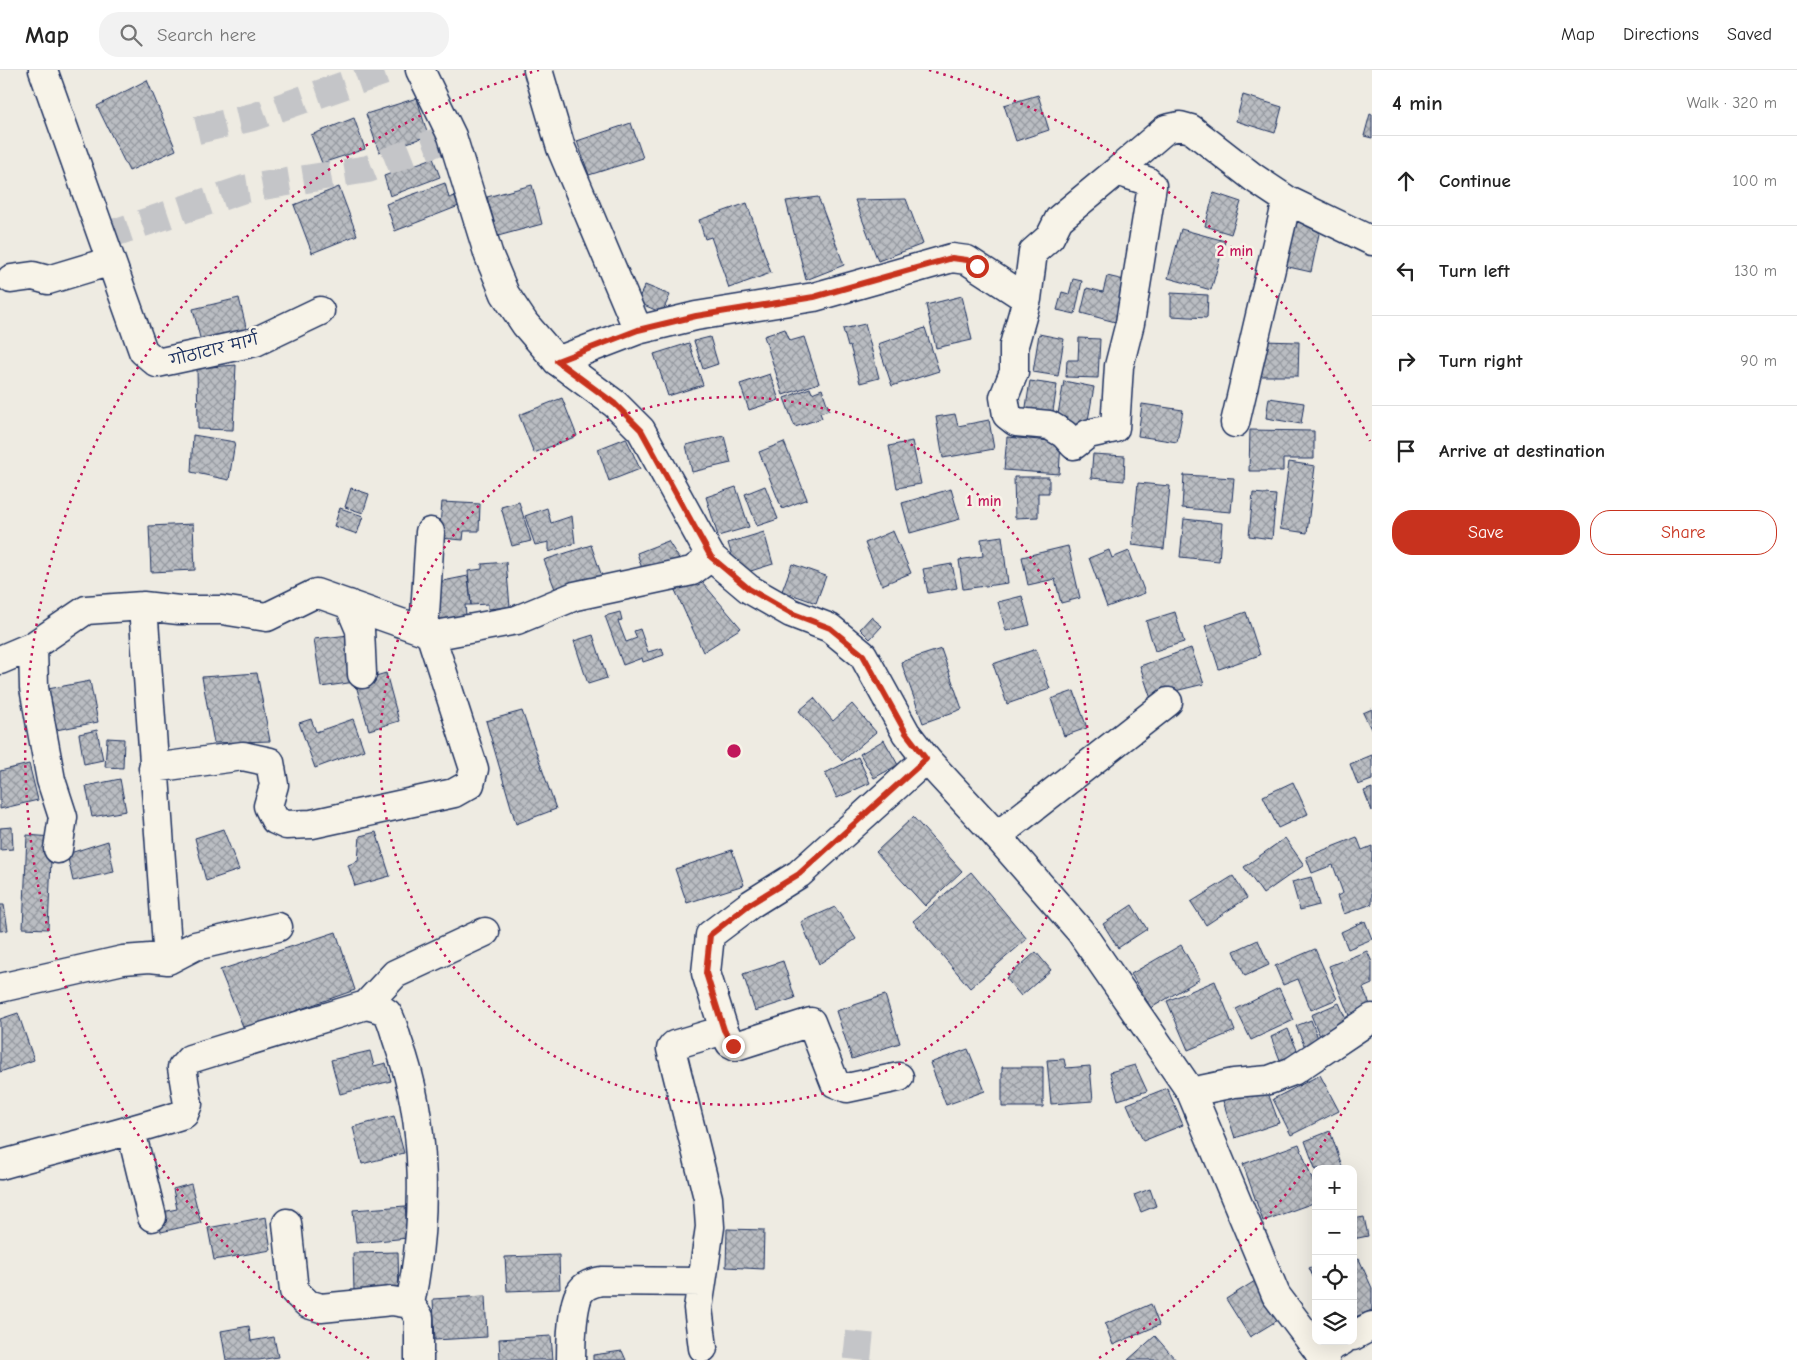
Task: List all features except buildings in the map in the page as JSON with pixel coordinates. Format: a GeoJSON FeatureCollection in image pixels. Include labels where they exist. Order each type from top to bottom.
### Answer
{"type":"FeatureCollection","features":[{"type":"Feature","properties":{"kind":"street","name":"गोठाटार मार्ग"},"geometry":{"type":"LineString","coordinates":[[43,70],[143,351],[157,363],[255,342],[320,311]]}},
{"type":"Feature","properties":{"kind":"street"},"geometry":{"type":"LineString","coordinates":[[420,70],[452,136],[490,256],[505,294],[525,324],[557,361],[615,404],[641,430],[711,557],[749,589],[791,613],[830,628],[863,655],[906,733],[926,759],[997,836],[1080,931],[1191,1092],[1276,1295],[1329,1351]]}},
{"type":"Feature","properties":{"kind":"street"},"geometry":{"type":"LineString","coordinates":[[538,70],[561,148],[638,330]]}},
{"type":"Feature","properties":{"kind":"street"},"geometry":{"type":"LineString","coordinates":[[1117,171],[1148,180],[1152,186],[1130,323],[1118,366],[1116,428],[1088,434],[1074,445],[1064,434],[1049,425],[1016,422],[1007,415],[1004,397],[1014,372],[1014,345],[1027,299],[1033,252],[1050,237],[1059,219],[1166,129],[1180,126],[1191,129],[1254,178],[1287,200],[1372,241]]}},
{"type":"Feature","properties":{"kind":"street"},"geometry":{"type":"LineString","coordinates":[[1235,423],[1287,200]]}},
{"type":"Feature","properties":{"kind":"street"},"geometry":{"type":"LineString","coordinates":[[557,361],[638,330],[696,316],[814,297],[952,258],[967,260],[1027,299]]}},
{"type":"Feature","properties":{"kind":"street"},"geometry":{"type":"LineString","coordinates":[[11,279],[33,276],[48,280],[111,261]]}},
{"type":"Feature","properties":{"kind":"street"},"geometry":{"type":"LineString","coordinates":[[153,768],[243,756],[270,762],[274,785],[268,806],[275,820],[286,825],[312,824],[454,793],[470,784],[474,769],[428,633],[430,532]]}},
{"type":"Feature","properties":{"kind":"street"},"geometry":{"type":"LineString","coordinates":[[0,660],[34,646],[86,610],[143,606],[179,610],[222,610],[267,617],[316,593],[428,633],[518,620],[575,596],[692,570],[711,557]]}},
{"type":"Feature","properties":{"kind":"street"},"geometry":{"type":"LineString","coordinates":[[349,604],[360,630],[362,674]]}},
{"type":"Feature","properties":{"kind":"street"},"geometry":{"type":"LineString","coordinates":[[143,606],[168,960]]}},
{"type":"Feature","properties":{"kind":"street"},"geometry":{"type":"LineString","coordinates":[[34,646],[34,688],[51,780],[62,817],[58,849]]}},
{"type":"Feature","properties":{"kind":"street"},"geometry":{"type":"LineString","coordinates":[[997,836],[1168,702]]}},
{"type":"Feature","properties":{"kind":"street"},"geometry":{"type":"LineString","coordinates":[[899,1077],[847,1088],[840,1087],[835,1083],[811,1022],[736,1046],[730,1043],[706,973],[710,935],[750,904],[799,874],[926,759]]}},
{"type":"Feature","properties":{"kind":"street"},"geometry":{"type":"LineString","coordinates":[[0,988],[123,960],[150,958],[168,960],[195,946],[278,927]]}},
{"type":"Feature","properties":{"kind":"street"},"geometry":{"type":"LineString","coordinates":[[0,1165],[94,1139],[131,1131],[184,1114],[188,1104],[182,1068],[190,1059],[366,1005],[394,974],[485,932]]}},
{"type":"Feature","properties":{"kind":"street"},"geometry":{"type":"LineString","coordinates":[[366,1005],[378,1008],[388,1014],[409,1072],[421,1161],[419,1260],[410,1304]]}},
{"type":"Feature","properties":{"kind":"street"},"geometry":{"type":"LineString","coordinates":[[1191,1092],[1234,1083],[1269,1080],[1293,1071],[1372,1018]]}},
{"type":"Feature","properties":{"kind":"street"},"geometry":{"type":"LineString","coordinates":[[703,1348],[698,1308],[710,1228],[708,1198],[671,1048],[674,1045],[724,1030]]}},
{"type":"Feature","properties":{"kind":"street"},"geometry":{"type":"LineString","coordinates":[[131,1131],[152,1217]]}},
{"type":"Feature","properties":{"kind":"street"},"geometry":{"type":"LineString","coordinates":[[287,1223],[294,1291],[308,1304],[321,1308],[392,1301],[410,1304],[420,1316],[419,1360]]}},
{"type":"Feature","properties":{"kind":"street"},"geometry":{"type":"LineString","coordinates":[[571,1360],[571,1331],[579,1292],[589,1284],[601,1281],[702,1282]]}},
{"type":"Feature","properties":{"kind":"street"},"geometry":{"type":"LineString","coordinates":[[1357,1334],[1372,1326]]}},
{"type":"Feature","properties":{"kind":"tunnel"},"geometry":{"type":"LineString","coordinates":[[197,130],[253,117],[388,70]]}},
{"type":"Feature","properties":{"kind":"tunnel"},"geometry":{"type":"LineString","coordinates":[[102,237],[244,189],[368,169],[452,136]]}},
{"type":"Feature","properties":{"kind":"tunnel"},"geometry":{"type":"LineString","coordinates":[[857,1360],[861,1320]]}},
{"type":"Feature","properties":{"kind":"route"},"geometry":{"type":"LineString","coordinates":[[733,1046],[724,1030],[706,973],[710,935],[750,904],[799,874],[926,759],[906,733],[863,655],[830,628],[791,613],[749,589],[711,557],[641,430],[615,404],[557,361],[638,330],[696,316],[814,297],[952,258],[967,260],[977,266]]}}]}
